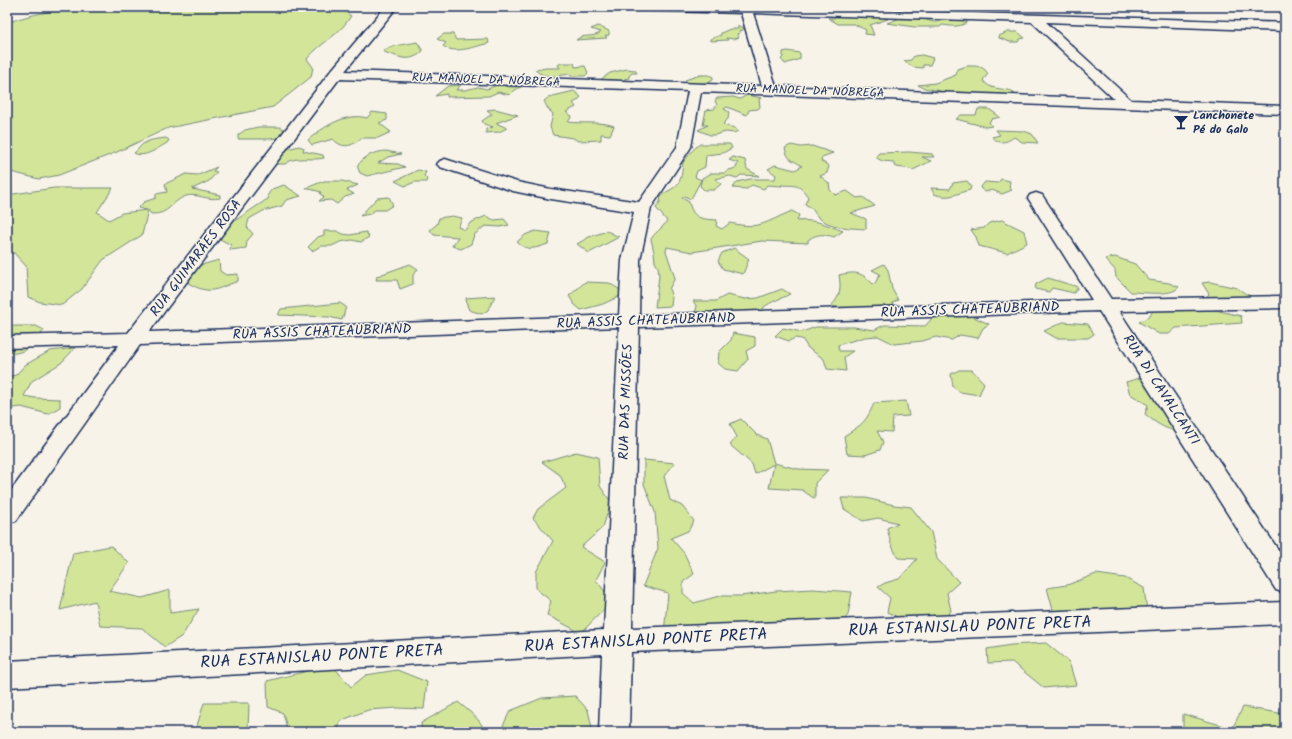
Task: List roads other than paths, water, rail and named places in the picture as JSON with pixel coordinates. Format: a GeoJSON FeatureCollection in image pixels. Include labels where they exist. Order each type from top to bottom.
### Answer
{"type":"FeatureCollection","features":[{"type":"Feature","properties":{"kind":"street","name":"RUA GUIMARÃES ROSA"},"geometry":{"type":"LineString","coordinates":[[7,514],[134,339],[335,75],[391,7]]}},
{"type":"Feature","properties":{"kind":"street"},"geometry":{"type":"LineString","coordinates":[[630,7],[746,10],[935,11],[1036,19],[1285,27]]}},
{"type":"Feature","properties":{"kind":"street"},"geometry":{"type":"LineString","coordinates":[[746,10],[770,90]]}},
{"type":"Feature","properties":{"kind":"street"},"geometry":{"type":"LineString","coordinates":[[1036,19],[1129,105]]}},
{"type":"Feature","properties":{"kind":"street","name":"RUA MANOEL DA NÓBREGA"},"geometry":{"type":"LineString","coordinates":[[335,75],[1285,110]]}},
{"type":"Feature","properties":{"kind":"street","name":"RUA DAS MISSÕES"},"geometry":{"type":"LineString","coordinates":[[614,732],[631,260],[643,208],[684,147],[694,88]]}},
{"type":"Feature","properties":{"kind":"street"},"geometry":{"type":"LineString","coordinates":[[445,164],[513,186],[551,194],[643,208]]}},
{"type":"Feature","properties":{"kind":"street","name":"RUA DI CAVALCANTI"},"geometry":{"type":"LineString","coordinates":[[1036,198],[1285,582]]}},
{"type":"Feature","properties":{"kind":"street","name":"RUA ASSIS CHATEAUBRIAND"},"geometry":{"type":"LineString","coordinates":[[7,342],[1107,306],[1285,302]]}},
{"type":"Feature","properties":{"kind":"street","name":"RUA ESTANISLAU PONTE PRETA"},"geometry":{"type":"LineString","coordinates":[[7,674],[617,641],[1285,613]]}},
{"type":"Feature","properties":{"kind":"place","name":"Lanchonete Pé do Galo"},"geometry":{"type":"Point","coordinates":[1181,122]}}]}
